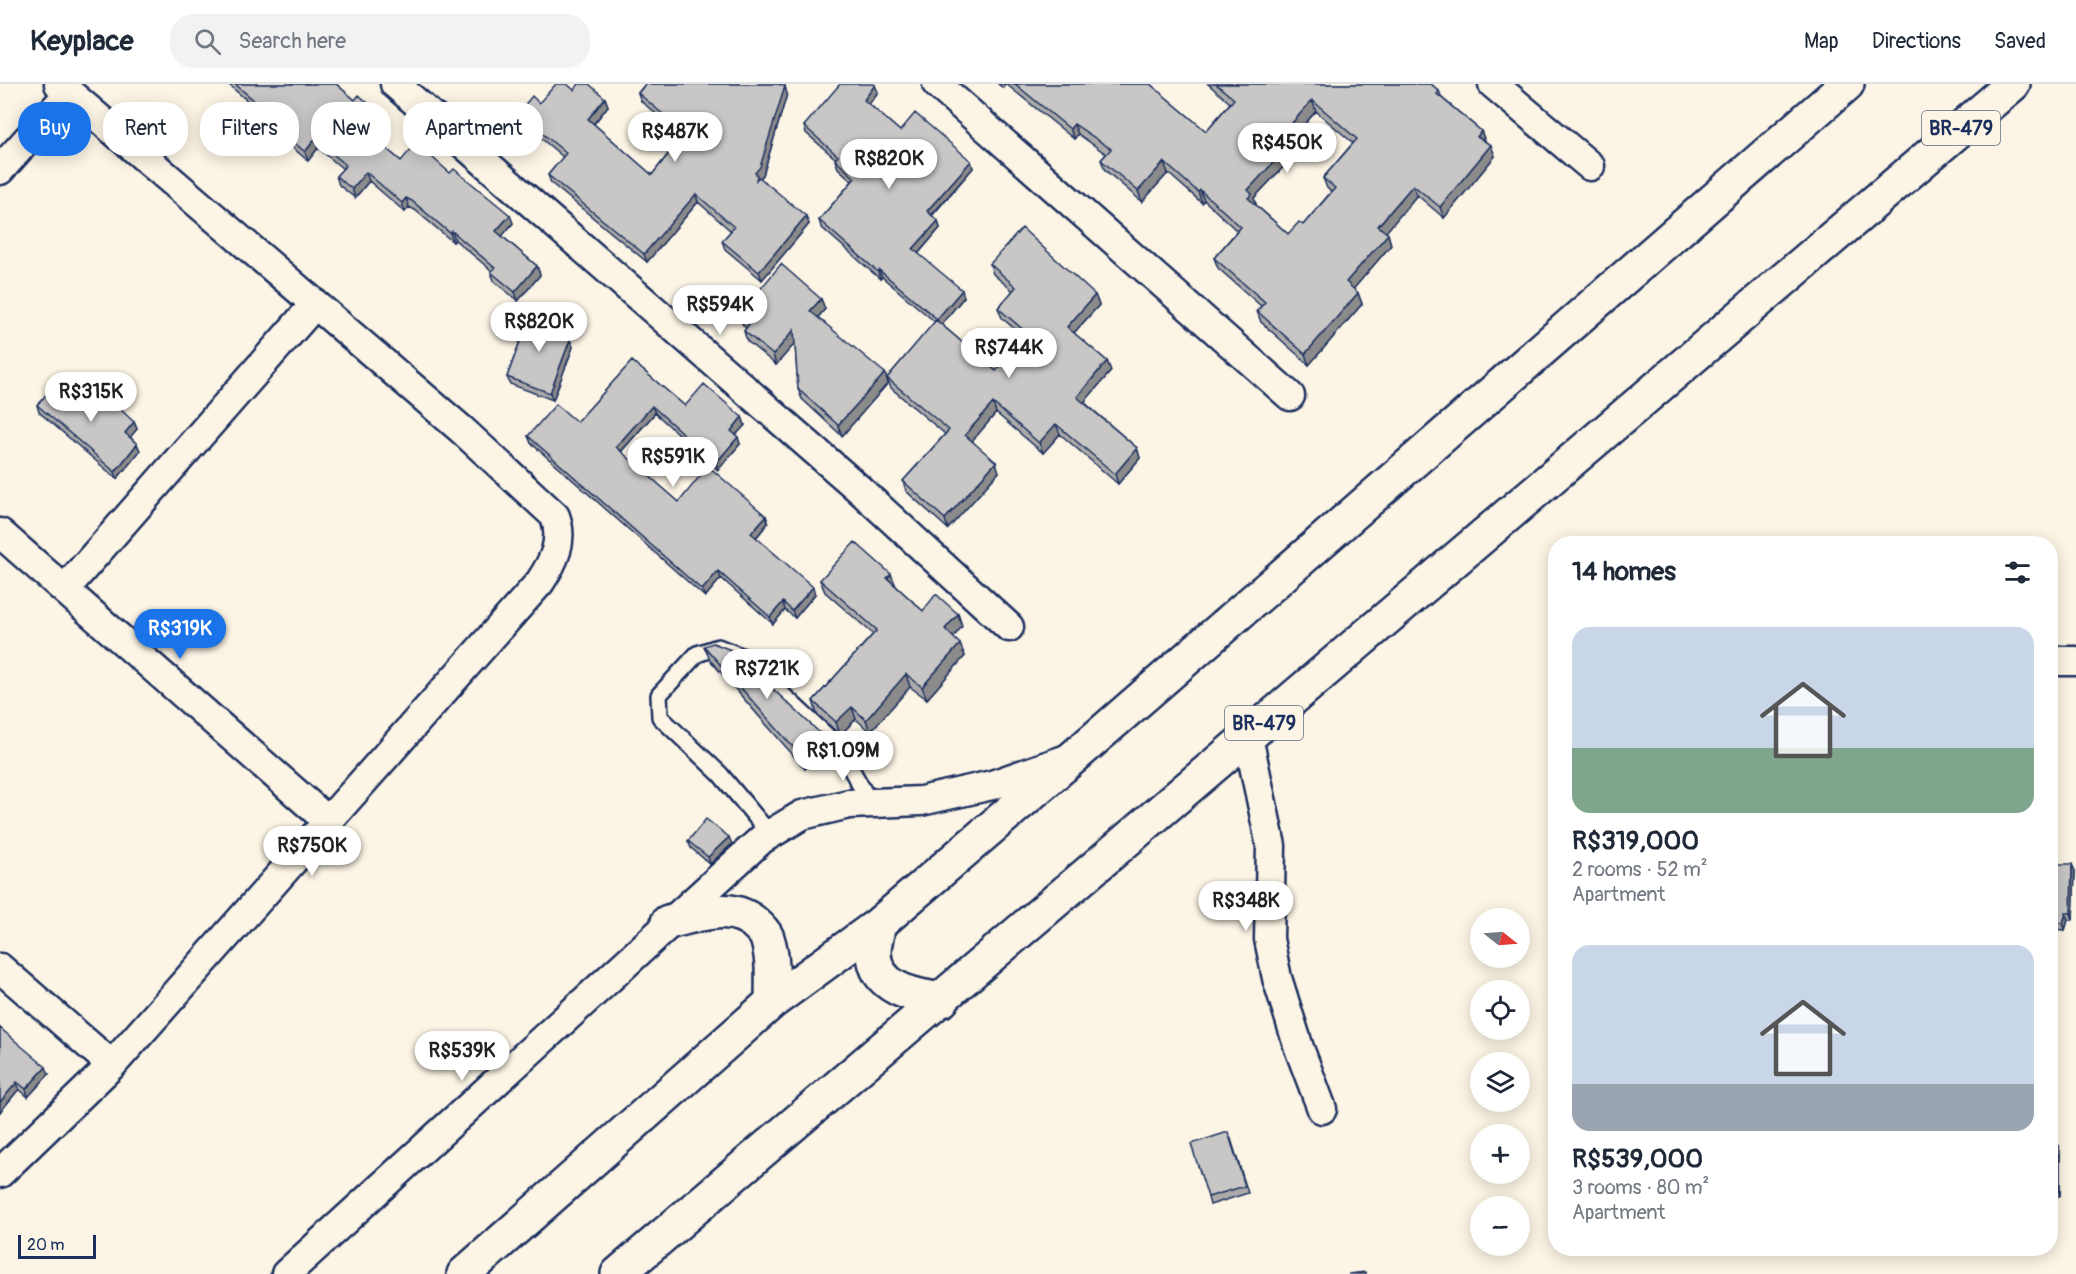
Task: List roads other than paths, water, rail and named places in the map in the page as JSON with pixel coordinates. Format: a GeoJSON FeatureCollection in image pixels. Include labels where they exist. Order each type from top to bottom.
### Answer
{"type":"FeatureCollection","features":[{"type":"Feature","properties":{"kind":"main road"},"geometry":{"type":"LineString","coordinates":[[464,1274],[772,1002],[879,924],[1077,755],[1847,84]]}},
{"type":"Feature","properties":{"kind":"main road","name":"BR-479"},"geometry":{"type":"LineString","coordinates":[[618,1274],[896,1034],[942,1000],[2013,84]]}},
{"type":"Feature","properties":{"kind":"main road"},"geometry":{"type":"LineString","coordinates":[[668,922],[713,912],[732,911],[752,920],[767,936],[771,961],[772,1002]]}},
{"type":"Feature","properties":{"kind":"main road"},"geometry":{"type":"LineString","coordinates":[[879,924],[874,954],[881,976],[899,990],[918,997],[942,1000]]}},
{"type":"Feature","properties":{"kind":"street"},"geometry":{"type":"LineString","coordinates":[[395,84],[859,489],[1009,627]]}},
{"type":"Feature","properties":{"kind":"street"},"geometry":{"type":"LineString","coordinates":[[938,84],[1290,396]]}},
{"type":"Feature","properties":{"kind":"street"},"geometry":{"type":"LineString","coordinates":[[1493,84],[1590,166]]}},
{"type":"Feature","properties":{"kind":"street"},"geometry":{"type":"LineString","coordinates":[[0,170],[64,88],[462,430],[555,516],[559,527],[555,555],[540,582],[112,1065],[0,1173]]}},
{"type":"Feature","properties":{"kind":"street"},"geometry":{"type":"LineString","coordinates":[[65,589],[315,304]]}},
{"type":"Feature","properties":{"kind":"street"},"geometry":{"type":"LineString","coordinates":[[0,532],[329,822]]}},
{"type":"Feature","properties":{"kind":"street"},"geometry":{"type":"LineString","coordinates":[[2058,662],[2076,661]]}},
{"type":"Feature","properties":{"kind":"street"},"geometry":{"type":"LineString","coordinates":[[1248,737],[1271,846],[1269,939],[1295,1036],[1322,1109]]}},
{"type":"Feature","properties":{"kind":"street"},"geometry":{"type":"LineString","coordinates":[[286,1274],[668,922],[770,834],[802,815],[849,804],[921,801],[993,785],[1077,755]]}},
{"type":"Feature","properties":{"kind":"street"},"geometry":{"type":"LineString","coordinates":[[0,968],[112,1065]]}},
{"type":"Feature","properties":{"kind":"lane"},"geometry":{"type":"LineString","coordinates":[[770,834],[720,774],[660,717],[659,694],[697,654],[718,648],[741,656],[838,747],[870,803]]}}]}
